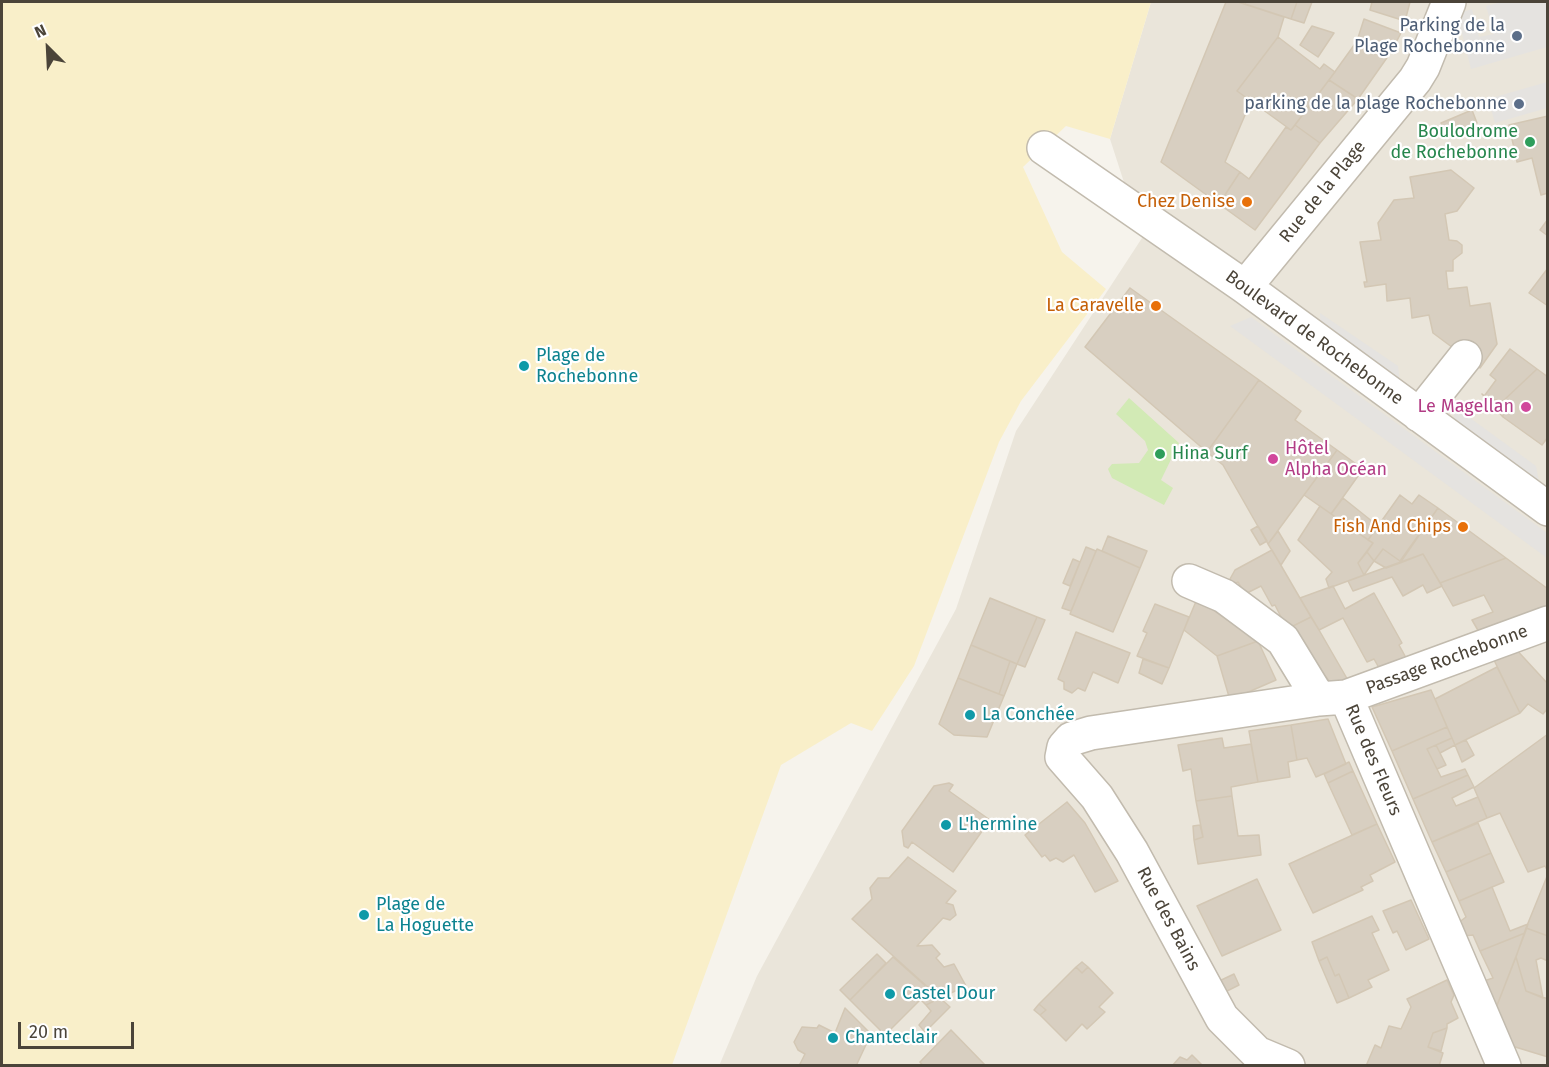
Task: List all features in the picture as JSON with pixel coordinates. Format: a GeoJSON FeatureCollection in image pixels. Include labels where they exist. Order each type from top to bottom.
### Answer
{"type":"FeatureCollection","features":[{"type":"Feature","properties":{"kind":"street","name":"Rue de la Plage"},"geometry":{"type":"LineString","coordinates":[[1245,287],[1415,80],[1424,67],[1449,2]]}},
{"type":"Feature","properties":{"kind":"street","name":"Boulevard de Rochebonne"},"geometry":{"type":"LineString","coordinates":[[1044,148],[1245,287],[1548,509]]}},
{"type":"Feature","properties":{"kind":"street"},"geometry":{"type":"LineString","coordinates":[[1419,415],[1465,357]]}},
{"type":"Feature","properties":{"kind":"street"},"geometry":{"type":"LineString","coordinates":[[1189,581],[1224,596],[1283,640],[1333,698]]}},
{"type":"Feature","properties":{"kind":"street","name":"Passage Rochebonne"},"geometry":{"type":"LineString","coordinates":[[1333,698],[1548,623]]}},
{"type":"Feature","properties":{"kind":"street","name":"Rue des Fleurs"},"geometry":{"type":"LineString","coordinates":[[1062,757],[1064,747],[1071,739],[1091,733],[1333,698],[1504,1065]]}},
{"type":"Feature","properties":{"kind":"street","name":"Rue des Bains"},"geometry":{"type":"LineString","coordinates":[[1062,757],[1097,797],[1132,852],[1222,1018],[1257,1053],[1288,1065]]}},
{"type":"Feature","properties":{"kind":"shaded area"},"geometry":{"type":"Polygon","coordinates":[[[1151,2],[1547,2],[1547,1065],[719,1066],[757,976],[956,609],[1016,431],[1142,238],[1110,139],[1151,2]]]}},
{"type":"Feature","properties":{"kind":"shaded area","name":"Parking de la Plage Rochebonne"},"geometry":{"type":"Polygon","coordinates":[[[1502,2],[1547,2],[1547,47],[1471,69],[1457,14],[1472,9],[1479,37],[1494,34],[1486,6],[1502,2]]]}},
{"type":"Feature","properties":{"kind":"shaded area","name":"parking de la plage Rochebonne"},"geometry":{"type":"Polygon","coordinates":[[[1547,82],[1547,108],[1495,123],[1488,99],[1547,82]]]}},
{"type":"Feature","properties":{"kind":"shaded area"},"geometry":{"type":"Polygon","coordinates":[[[1320,313],[1398,366],[1401,392],[1321,334],[1320,313]]]}},
{"type":"Feature","properties":{"kind":"shaded area"},"geometry":{"type":"Polygon","coordinates":[[[1251,317],[1547,533],[1547,558],[1230,326],[1251,317]]]}},
{"type":"Feature","properties":{"kind":"shaded area"},"geometry":{"type":"Polygon","coordinates":[[[1455,407],[1536,466],[1541,492],[1453,430],[1455,407]]]}},
{"type":"Feature","properties":{"kind":"green space","name":"Hina Surf"},"geometry":{"type":"Polygon","coordinates":[[[1129,398],[1179,443],[1161,480],[1173,488],[1164,505],[1112,478],[1108,469],[1112,464],[1139,463],[1148,450],[1145,441],[1116,414],[1129,398]]]}},
{"type":"Feature","properties":{"kind":"sand","name":"Plage de Rochebonne"},"geometry":{"type":"Polygon","coordinates":[[[2,2],[1151,2],[1110,139],[1066,126],[1023,167],[1062,252],[1106,289],[1021,401],[999,442],[914,666],[872,731],[851,723],[781,765],[672,1065],[2,1066],[2,2]]]}},
{"type":"Feature","properties":{"kind":"building"},"geometry":{"type":"Polygon","coordinates":[[[1226,2],[1238,2],[1284,17],[1278,37],[1237,91],[1251,101],[1225,162],[1240,172],[1219,204],[1161,162],[1226,2]]]}},
{"type":"Feature","properties":{"kind":"building"},"geometry":{"type":"Polygon","coordinates":[[[1246,2],[1297,2],[1291,19],[1245,4],[1246,2]]]}},
{"type":"Feature","properties":{"kind":"building"},"geometry":{"type":"Polygon","coordinates":[[[1297,2],[1312,2],[1304,23],[1291,19],[1297,2]]]}},
{"type":"Feature","properties":{"kind":"building"},"geometry":{"type":"Polygon","coordinates":[[[1372,2],[1410,2],[1405,21],[1370,10],[1372,2]]]}},
{"type":"Feature","properties":{"kind":"building"},"geometry":{"type":"Polygon","coordinates":[[[1364,19],[1401,33],[1391,52],[1357,41],[1364,19]]]}},
{"type":"Feature","properties":{"kind":"building"},"geometry":{"type":"Polygon","coordinates":[[[1312,26],[1334,33],[1318,57],[1300,45],[1312,26]]]}},
{"type":"Feature","properties":{"kind":"building"},"geometry":{"type":"Polygon","coordinates":[[[1278,37],[1320,69],[1324,64],[1335,72],[1291,130],[1237,91],[1278,37]]]}},
{"type":"Feature","properties":{"kind":"building"},"geometry":{"type":"Polygon","coordinates":[[[1357,41],[1391,52],[1358,99],[1329,80],[1357,41]]]}},
{"type":"Feature","properties":{"kind":"building"},"geometry":{"type":"Polygon","coordinates":[[[1329,80],[1358,99],[1320,143],[1295,125],[1329,80]]]}},
{"type":"Feature","properties":{"kind":"building"},"geometry":{"type":"Polygon","coordinates":[[[1472,110],[1477,123],[1447,135],[1441,123],[1472,110]]]}},
{"type":"Feature","properties":{"kind":"building","name":"Boulodrome de Rochebonne"},"geometry":{"type":"Polygon","coordinates":[[[1548,116],[1548,193],[1541,195],[1532,158],[1517,162],[1509,125],[1548,116]]]}},
{"type":"Feature","properties":{"kind":"building"},"geometry":{"type":"Polygon","coordinates":[[[1295,125],[1320,143],[1255,230],[1219,204],[1240,172],[1249,179],[1286,127],[1291,130],[1295,125]]]}},
{"type":"Feature","properties":{"kind":"building"},"geometry":{"type":"Polygon","coordinates":[[[1451,170],[1474,188],[1457,211],[1445,214],[1449,240],[1457,241],[1462,245],[1462,253],[1453,260],[1453,271],[1446,271],[1448,289],[1467,287],[1470,306],[1490,303],[1497,344],[1480,368],[1433,333],[1429,315],[1412,318],[1410,298],[1387,301],[1386,284],[1365,287],[1364,282],[1367,282],[1360,242],[1381,240],[1378,223],[1394,200],[1414,198],[1410,177],[1451,170]]]}},
{"type":"Feature","properties":{"kind":"building"},"geometry":{"type":"Polygon","coordinates":[[[1548,219],[1548,236],[1540,230],[1548,219]]]}},
{"type":"Feature","properties":{"kind":"building"},"geometry":{"type":"Polygon","coordinates":[[[1548,268],[1548,306],[1529,293],[1548,268]]]}},
{"type":"Feature","properties":{"kind":"building"},"geometry":{"type":"Polygon","coordinates":[[[1130,288],[1259,380],[1207,452],[1085,347],[1130,288]]]}},
{"type":"Feature","properties":{"kind":"building"},"geometry":{"type":"Polygon","coordinates":[[[1510,349],[1537,369],[1503,401],[1489,399],[1485,395],[1496,380],[1490,375],[1510,349]]]}},
{"type":"Feature","properties":{"kind":"building"},"geometry":{"type":"Polygon","coordinates":[[[1537,369],[1548,377],[1548,437],[1542,445],[1503,417],[1503,401],[1537,369]]]}},
{"type":"Feature","properties":{"kind":"building","name":"Hôtel Alpha Océan"},"geometry":{"type":"Polygon","coordinates":[[[1259,380],[1301,411],[1295,420],[1337,450],[1268,544],[1223,465],[1207,452],[1259,380]]]}},
{"type":"Feature","properties":{"kind":"building"},"geometry":{"type":"Polygon","coordinates":[[[1482,394],[1489,399],[1503,401],[1503,417],[1482,394]]]}},
{"type":"Feature","properties":{"kind":"building"},"geometry":{"type":"Polygon","coordinates":[[[1337,450],[1363,469],[1331,514],[1304,495],[1337,450]]]}},
{"type":"Feature","properties":{"kind":"building"},"geometry":{"type":"Polygon","coordinates":[[[1400,495],[1412,504],[1419,495],[1438,508],[1400,561],[1383,549],[1374,561],[1367,552],[1373,543],[1368,540],[1400,495]]]}},
{"type":"Feature","properties":{"kind":"building"},"geometry":{"type":"Polygon","coordinates":[[[1343,498],[1378,526],[1368,540],[1331,514],[1343,498]]]}},
{"type":"Feature","properties":{"kind":"building"},"geometry":{"type":"Polygon","coordinates":[[[1320,506],[1373,543],[1358,563],[1364,575],[1329,588],[1326,579],[1332,572],[1298,540],[1320,506]]]}},
{"type":"Feature","properties":{"kind":"building"},"geometry":{"type":"Polygon","coordinates":[[[1438,508],[1506,558],[1440,583],[1423,554],[1400,563],[1438,508]]]}},
{"type":"Feature","properties":{"kind":"building"},"geometry":{"type":"Polygon","coordinates":[[[1258,526],[1267,541],[1260,545],[1251,530],[1258,526]]]}},
{"type":"Feature","properties":{"kind":"building"},"geometry":{"type":"Polygon","coordinates":[[[1278,531],[1290,551],[1281,565],[1268,544],[1278,531]]]}},
{"type":"Feature","properties":{"kind":"building"},"geometry":{"type":"Polygon","coordinates":[[[1108,536],[1147,551],[1140,568],[1102,551],[1108,536]]]}},
{"type":"Feature","properties":{"kind":"building"},"geometry":{"type":"Polygon","coordinates":[[[1086,547],[1096,551],[1071,611],[1062,608],[1086,547]]]}},
{"type":"Feature","properties":{"kind":"building"},"geometry":{"type":"Polygon","coordinates":[[[1097,549],[1140,568],[1113,632],[1070,614],[1097,549]]]}},
{"type":"Feature","properties":{"kind":"building"},"geometry":{"type":"Polygon","coordinates":[[[1383,549],[1400,563],[1386,568],[1374,561],[1383,549]]]}},
{"type":"Feature","properties":{"kind":"building"},"geometry":{"type":"Polygon","coordinates":[[[1272,550],[1311,617],[1287,629],[1275,605],[1272,606],[1261,586],[1245,594],[1238,582],[1233,585],[1230,579],[1235,570],[1272,550]]]}},
{"type":"Feature","properties":{"kind":"building"},"geometry":{"type":"Polygon","coordinates":[[[1367,552],[1374,561],[1364,575],[1358,563],[1367,552]]]}},
{"type":"Feature","properties":{"kind":"building"},"geometry":{"type":"Polygon","coordinates":[[[1423,554],[1442,586],[1427,593],[1423,585],[1403,596],[1392,577],[1353,591],[1348,581],[1423,554]]]}},
{"type":"Feature","properties":{"kind":"building"},"geometry":{"type":"Polygon","coordinates":[[[1506,558],[1548,589],[1548,615],[1483,639],[1472,620],[1493,612],[1484,595],[1453,606],[1440,583],[1506,558]]]}},
{"type":"Feature","properties":{"kind":"building"},"geometry":{"type":"Polygon","coordinates":[[[1073,559],[1080,562],[1070,586],[1063,583],[1073,559]]]}},
{"type":"Feature","properties":{"kind":"building"},"geometry":{"type":"Polygon","coordinates":[[[1333,586],[1345,609],[1374,593],[1402,643],[1399,645],[1410,665],[1383,675],[1374,659],[1367,662],[1343,618],[1319,630],[1300,598],[1333,586]]]}},
{"type":"Feature","properties":{"kind":"building"},"geometry":{"type":"Polygon","coordinates":[[[990,598],[1037,617],[1017,664],[971,645],[990,598]]]}},
{"type":"Feature","properties":{"kind":"building"},"geometry":{"type":"Polygon","coordinates":[[[1197,599],[1258,641],[1217,656],[1184,630],[1197,599]]]}},
{"type":"Feature","properties":{"kind":"building"},"geometry":{"type":"Polygon","coordinates":[[[1155,604],[1189,617],[1169,668],[1137,656],[1147,633],[1143,631],[1155,604]]]}},
{"type":"Feature","properties":{"kind":"building"},"geometry":{"type":"Polygon","coordinates":[[[1037,617],[1045,620],[1025,667],[1017,664],[1037,617]]]}},
{"type":"Feature","properties":{"kind":"building"},"geometry":{"type":"Polygon","coordinates":[[[1311,617],[1349,682],[1330,682],[1287,629],[1311,617]]]}},
{"type":"Feature","properties":{"kind":"building"},"geometry":{"type":"Polygon","coordinates":[[[1076,632],[1130,653],[1118,683],[1093,672],[1085,691],[1078,688],[1072,693],[1064,689],[1064,682],[1058,679],[1076,632]]]}},
{"type":"Feature","properties":{"kind":"building"},"geometry":{"type":"Polygon","coordinates":[[[1258,641],[1276,680],[1230,700],[1217,656],[1258,641]]]}},
{"type":"Feature","properties":{"kind":"building"},"geometry":{"type":"Polygon","coordinates":[[[971,645],[1010,661],[999,694],[958,678],[971,645]]]}},
{"type":"Feature","properties":{"kind":"building"},"geometry":{"type":"Polygon","coordinates":[[[1513,646],[1548,684],[1548,708],[1543,714],[1528,704],[1520,713],[1491,654],[1513,646]]]}},
{"type":"Feature","properties":{"kind":"building"},"geometry":{"type":"Polygon","coordinates":[[[1143,659],[1169,668],[1162,684],[1139,673],[1143,659]]]}},
{"type":"Feature","properties":{"kind":"building"},"geometry":{"type":"Polygon","coordinates":[[[1010,661],[1017,664],[1004,696],[999,694],[1010,661]]]}},
{"type":"Feature","properties":{"kind":"building"},"geometry":{"type":"Polygon","coordinates":[[[1497,667],[1520,713],[1455,745],[1435,699],[1497,667]]]}},
{"type":"Feature","properties":{"kind":"building","name":"La Conchée"},"geometry":{"type":"Polygon","coordinates":[[[958,678],[1004,696],[987,737],[954,735],[939,724],[958,678]]]}},
{"type":"Feature","properties":{"kind":"building"},"geometry":{"type":"Polygon","coordinates":[[[1431,690],[1447,727],[1392,751],[1372,707],[1431,690]]]}},
{"type":"Feature","properties":{"kind":"building"},"geometry":{"type":"Polygon","coordinates":[[[1328,719],[1346,764],[1316,777],[1307,758],[1297,760],[1291,725],[1328,719]]]}},
{"type":"Feature","properties":{"kind":"building"},"geometry":{"type":"Polygon","coordinates":[[[1291,725],[1297,760],[1288,762],[1290,777],[1258,782],[1249,731],[1291,725]]]}},
{"type":"Feature","properties":{"kind":"building"},"geometry":{"type":"Polygon","coordinates":[[[1447,727],[1452,738],[1427,749],[1441,777],[1465,769],[1468,775],[1413,799],[1392,751],[1447,727]]]}},
{"type":"Feature","properties":{"kind":"building"},"geometry":{"type":"Polygon","coordinates":[[[1548,734],[1548,872],[1545,866],[1528,872],[1500,813],[1487,818],[1474,788],[1548,734]]]}},
{"type":"Feature","properties":{"kind":"building"},"geometry":{"type":"Polygon","coordinates":[[[1222,738],[1224,748],[1251,744],[1258,782],[1231,787],[1232,796],[1196,801],[1191,769],[1183,771],[1178,745],[1222,738]]]}},
{"type":"Feature","properties":{"kind":"building"},"geometry":{"type":"Polygon","coordinates":[[[1452,738],[1455,745],[1440,753],[1436,745],[1452,738]]]}},
{"type":"Feature","properties":{"kind":"building"},"geometry":{"type":"Polygon","coordinates":[[[1466,740],[1474,755],[1462,762],[1455,745],[1466,740]]]}},
{"type":"Feature","properties":{"kind":"building"},"geometry":{"type":"Polygon","coordinates":[[[1436,745],[1446,765],[1437,769],[1427,749],[1436,745]]]}},
{"type":"Feature","properties":{"kind":"building"},"geometry":{"type":"Polygon","coordinates":[[[1349,762],[1353,771],[1328,783],[1324,774],[1349,762]]]}},
{"type":"Feature","properties":{"kind":"building"},"geometry":{"type":"Polygon","coordinates":[[[1353,771],[1377,824],[1352,835],[1328,783],[1353,771]]]}},
{"type":"Feature","properties":{"kind":"building"},"geometry":{"type":"Polygon","coordinates":[[[1468,775],[1474,787],[1452,798],[1456,806],[1478,797],[1487,818],[1432,842],[1413,799],[1468,775]]]}},
{"type":"Feature","properties":{"kind":"building","name":"L'hermine"},"geometry":{"type":"Polygon","coordinates":[[[949,783],[953,785],[949,791],[990,820],[953,872],[912,842],[908,848],[904,846],[902,831],[934,786],[949,783]]]}},
{"type":"Feature","properties":{"kind":"building"},"geometry":{"type":"Polygon","coordinates":[[[1232,796],[1238,836],[1259,835],[1261,855],[1198,864],[1194,840],[1203,837],[1196,801],[1232,796]]]}},
{"type":"Feature","properties":{"kind":"building"},"geometry":{"type":"Polygon","coordinates":[[[1067,802],[1085,823],[1118,881],[1095,892],[1074,855],[1063,862],[1056,858],[1050,861],[1045,855],[1042,857],[1025,835],[1067,802]]]}},
{"type":"Feature","properties":{"kind":"building"},"geometry":{"type":"Polygon","coordinates":[[[1478,823],[1491,853],[1446,872],[1432,842],[1478,823]]]}},
{"type":"Feature","properties":{"kind":"building"},"geometry":{"type":"Polygon","coordinates":[[[1377,824],[1395,862],[1370,875],[1373,881],[1361,887],[1363,890],[1313,913],[1289,864],[1377,824]]]}},
{"type":"Feature","properties":{"kind":"building"},"geometry":{"type":"Polygon","coordinates":[[[1200,825],[1203,837],[1194,840],[1193,826],[1200,825]]]}},
{"type":"Feature","properties":{"kind":"building"},"geometry":{"type":"Polygon","coordinates":[[[1491,853],[1504,882],[1459,901],[1446,872],[1491,853]]]}},
{"type":"Feature","properties":{"kind":"building"},"geometry":{"type":"Polygon","coordinates":[[[908,857],[956,891],[946,903],[953,905],[956,915],[950,920],[943,918],[917,946],[932,945],[940,954],[936,958],[944,967],[954,964],[966,986],[940,998],[852,919],[872,899],[870,888],[878,878],[889,878],[908,857]]]}},
{"type":"Feature","properties":{"kind":"building"},"geometry":{"type":"Polygon","coordinates":[[[1548,874],[1548,936],[1526,928],[1548,874]]]}},
{"type":"Feature","properties":{"kind":"building"},"geometry":{"type":"Polygon","coordinates":[[[1257,879],[1281,930],[1222,956],[1197,906],[1257,879]]]}},
{"type":"Feature","properties":{"kind":"building"},"geometry":{"type":"Polygon","coordinates":[[[1492,887],[1510,931],[1528,924],[1525,933],[1480,951],[1473,935],[1463,936],[1458,923],[1466,917],[1459,901],[1492,887]]]}},
{"type":"Feature","properties":{"kind":"building"},"geometry":{"type":"Polygon","coordinates":[[[1411,900],[1429,939],[1406,950],[1397,931],[1393,933],[1383,911],[1411,900]]]}},
{"type":"Feature","properties":{"kind":"building"},"geometry":{"type":"Polygon","coordinates":[[[1372,916],[1379,930],[1372,933],[1389,970],[1368,980],[1372,987],[1349,998],[1339,974],[1335,976],[1327,957],[1319,961],[1312,942],[1372,916]]]}},
{"type":"Feature","properties":{"kind":"building"},"geometry":{"type":"Polygon","coordinates":[[[1526,928],[1548,936],[1548,961],[1541,958],[1536,960],[1543,998],[1526,991],[1516,957],[1526,928]]]}},
{"type":"Feature","properties":{"kind":"building"},"geometry":{"type":"Polygon","coordinates":[[[1525,933],[1496,1008],[1484,981],[1493,978],[1480,951],[1525,933]]]}},
{"type":"Feature","properties":{"kind":"building"},"geometry":{"type":"Polygon","coordinates":[[[877,954],[886,963],[850,1000],[840,990],[877,954]]]}},
{"type":"Feature","properties":{"kind":"building","name":"Castel Dour"},"geometry":{"type":"Polygon","coordinates":[[[893,957],[930,990],[885,1035],[850,1000],[893,957]]]}},
{"type":"Feature","properties":{"kind":"building"},"geometry":{"type":"Polygon","coordinates":[[[1327,957],[1335,976],[1339,974],[1349,998],[1337,1003],[1319,961],[1327,957]]]}},
{"type":"Feature","properties":{"kind":"building"},"geometry":{"type":"Polygon","coordinates":[[[1516,957],[1526,991],[1548,999],[1548,1057],[1512,1046],[1496,1008],[1516,957]]]}},
{"type":"Feature","properties":{"kind":"building"},"geometry":{"type":"Polygon","coordinates":[[[1082,962],[1088,967],[1082,973],[1076,967],[1082,962]]]}},
{"type":"Feature","properties":{"kind":"building"},"geometry":{"type":"Polygon","coordinates":[[[1076,967],[1082,973],[1088,967],[1113,993],[1099,1007],[1105,1012],[1087,1029],[1082,1024],[1066,1041],[1040,1015],[1046,1010],[1039,1004],[1076,967]]]}},
{"type":"Feature","properties":{"kind":"building"},"geometry":{"type":"Polygon","coordinates":[[[1234,974],[1239,985],[1221,994],[1215,983],[1234,974]]]}},
{"type":"Feature","properties":{"kind":"building"},"geometry":{"type":"Polygon","coordinates":[[[1447,980],[1454,995],[1451,1002],[1458,1018],[1447,1024],[1447,1028],[1433,1033],[1428,1047],[1443,1053],[1439,1066],[1366,1066],[1375,1045],[1381,1048],[1389,1026],[1401,1029],[1411,1007],[1407,999],[1447,980]]]}},
{"type":"Feature","properties":{"kind":"building"},"geometry":{"type":"Polygon","coordinates":[[[930,990],[940,998],[926,1005],[920,999],[930,990]]]}},
{"type":"Feature","properties":{"kind":"building"},"geometry":{"type":"Polygon","coordinates":[[[940,998],[950,1007],[925,1032],[919,1025],[931,1011],[926,1005],[940,998]]]}},
{"type":"Feature","properties":{"kind":"building"},"geometry":{"type":"Polygon","coordinates":[[[1039,1004],[1046,1010],[1040,1015],[1034,1010],[1039,1004]]]}},
{"type":"Feature","properties":{"kind":"building","name":"Chanteclair"},"geometry":{"type":"Polygon","coordinates":[[[845,1008],[871,1034],[856,1066],[799,1066],[805,1054],[798,1050],[794,1042],[802,1027],[817,1028],[819,1025],[835,1033],[845,1008]]]}},
{"type":"Feature","properties":{"kind":"building"},"geometry":{"type":"Polygon","coordinates":[[[1447,1028],[1441,1051],[1428,1047],[1433,1033],[1447,1028]]]}},
{"type":"Feature","properties":{"kind":"building"},"geometry":{"type":"Polygon","coordinates":[[[951,1030],[986,1066],[923,1066],[920,1062],[951,1030]]]}},
{"type":"Feature","properties":{"kind":"building"},"geometry":{"type":"Polygon","coordinates":[[[1192,1055],[1203,1066],[1172,1066],[1180,1057],[1187,1060],[1192,1055]]]}},
{"type":"Feature","properties":{"kind":"place","name":"Parking de la Plage Rochebonne"},"geometry":{"type":"Point","coordinates":[1517,36]}},
{"type":"Feature","properties":{"kind":"place","name":"parking de la plage Rochebonne"},"geometry":{"type":"Point","coordinates":[1519,104]}},
{"type":"Feature","properties":{"kind":"place","name":"Boulodrome de Rochebonne"},"geometry":{"type":"Point","coordinates":[1530,142]}},
{"type":"Feature","properties":{"kind":"place","name":"Chez Denise"},"geometry":{"type":"Point","coordinates":[1247,202]}},
{"type":"Feature","properties":{"kind":"place","name":"La Caravelle"},"geometry":{"type":"Point","coordinates":[1156,306]}},
{"type":"Feature","properties":{"kind":"place","name":"Plage de Rochebonne"},"geometry":{"type":"Point","coordinates":[524,366]}},
{"type":"Feature","properties":{"kind":"place","name":"Le Magellan"},"geometry":{"type":"Point","coordinates":[1526,407]}},
{"type":"Feature","properties":{"kind":"place","name":"Hina Surf"},"geometry":{"type":"Point","coordinates":[1160,454]}},
{"type":"Feature","properties":{"kind":"place","name":"Hôtel Alpha Océan"},"geometry":{"type":"Point","coordinates":[1273,459]}},
{"type":"Feature","properties":{"kind":"place","name":"Fish And Chips"},"geometry":{"type":"Point","coordinates":[1463,527]}},
{"type":"Feature","properties":{"kind":"place","name":"La Conchée"},"geometry":{"type":"Point","coordinates":[970,715]}},
{"type":"Feature","properties":{"kind":"place","name":"L'hermine"},"geometry":{"type":"Point","coordinates":[946,825]}},
{"type":"Feature","properties":{"kind":"place","name":"Plage de La Hoguette"},"geometry":{"type":"Point","coordinates":[364,915]}},
{"type":"Feature","properties":{"kind":"place","name":"Castel Dour"},"geometry":{"type":"Point","coordinates":[890,994]}},
{"type":"Feature","properties":{"kind":"place","name":"Chanteclair"},"geometry":{"type":"Point","coordinates":[833,1038]}}]}
